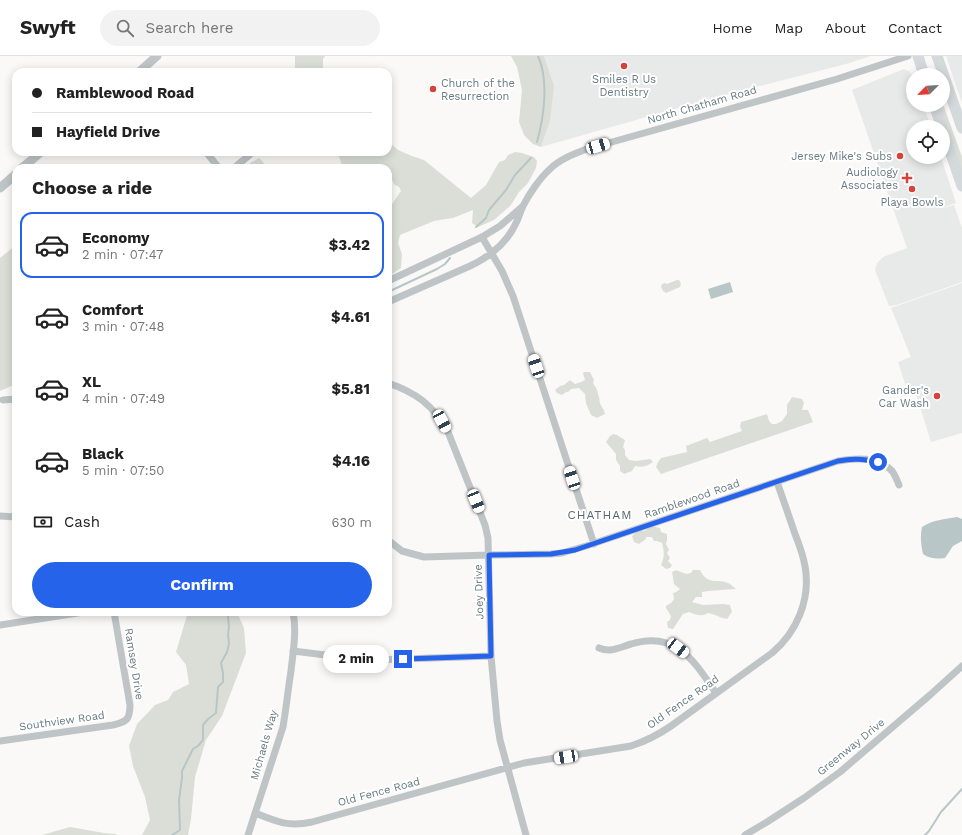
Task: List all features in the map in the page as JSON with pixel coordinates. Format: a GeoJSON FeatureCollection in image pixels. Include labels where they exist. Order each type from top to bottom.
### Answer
{"type":"FeatureCollection","features":[{"type":"Feature","properties":{"kind":"main road"},"geometry":{"type":"LineString","coordinates":[[918,56],[922,68]]}},
{"type":"Feature","properties":{"kind":"main road"},"geometry":{"type":"LineString","coordinates":[[937,56],[962,128]]}},
{"type":"Feature","properties":{"kind":"main road"},"geometry":{"type":"LineString","coordinates":[[950,151],[962,186]]}},
{"type":"Feature","properties":{"kind":"street"},"geometry":{"type":"LineString","coordinates":[[144,68],[157,56]]}},
{"type":"Feature","properties":{"kind":"street","name":"North Chatham Road"},"geometry":{"type":"LineString","coordinates":[[392,300],[470,266],[492,254],[507,238],[516,224],[523,206],[550,168],[573,154],[837,79],[908,56]]}},
{"type":"Feature","properties":{"kind":"street"},"geometry":{"type":"LineString","coordinates":[[27,164],[36,156]]}},
{"type":"Feature","properties":{"kind":"street"},"geometry":{"type":"LineString","coordinates":[[209,156],[216,164]]}},
{"type":"Feature","properties":{"kind":"street"},"geometry":{"type":"LineString","coordinates":[[239,164],[248,156]]}},
{"type":"Feature","properties":{"kind":"street"},"geometry":{"type":"LineString","coordinates":[[0,188],[12,178]]}},
{"type":"Feature","properties":{"kind":"street","name":"North Chatham Road"},"geometry":{"type":"LineString","coordinates":[[392,279],[482,237],[500,226],[523,206]]}},
{"type":"Feature","properties":{"kind":"street"},"geometry":{"type":"LineString","coordinates":[[482,237],[506,280],[512,296],[594,544]]}},
{"type":"Feature","properties":{"kind":"street","name":"Joey Drive"},"geometry":{"type":"LineString","coordinates":[[392,385],[410,392],[423,400],[433,409],[442,421],[448,432],[485,525],[488,538],[491,656],[497,721],[500,740],[526,835]]}},
{"type":"Feature","properties":{"kind":"street"},"geometry":{"type":"LineString","coordinates":[[2,400],[12,399]]}},
{"type":"Feature","properties":{"kind":"street","name":"Ramblewood Road"},"geometry":{"type":"LineString","coordinates":[[392,543],[402,551],[424,557],[551,554],[575,550],[838,461],[851,459],[878,462],[886,466],[892,472],[899,485]]}},
{"type":"Feature","properties":{"kind":"street","name":"Old Fence Road"},"geometry":{"type":"LineString","coordinates":[[255,813],[277,822],[300,824],[507,767],[631,746],[644,742],[669,727],[772,653],[781,645],[795,626],[801,614],[805,597],[805,566],[776,482]]}},
{"type":"Feature","properties":{"kind":"street"},"geometry":{"type":"LineString","coordinates":[[0,516],[12,517]]}},
{"type":"Feature","properties":{"kind":"street"},"geometry":{"type":"LineString","coordinates":[[0,625],[58,616]]}},
{"type":"Feature","properties":{"kind":"street","name":"Ramsey Drive"},"geometry":{"type":"LineString","coordinates":[[115,616],[130,705],[127,719]]}},
{"type":"Feature","properties":{"kind":"street","name":"Michaels Way"},"geometry":{"type":"LineString","coordinates":[[248,835],[283,727],[293,651],[293,616]]}},
{"type":"Feature","properties":{"kind":"street"},"geometry":{"type":"LineString","coordinates":[[599,648],[615,650],[636,642],[656,641],[666,643],[678,648],[688,655],[716,693]]}},
{"type":"Feature","properties":{"kind":"street"},"geometry":{"type":"LineString","coordinates":[[293,651],[363,660],[491,656]]}},
{"type":"Feature","properties":{"kind":"street","name":"Greenway Drive"},"geometry":{"type":"LineString","coordinates":[[745,835],[804,798],[840,772],[962,666]]}},
{"type":"Feature","properties":{"kind":"street","name":"Southview Road"},"geometry":{"type":"LineString","coordinates":[[0,741],[120,723],[127,719]]}},
{"type":"Feature","properties":{"kind":"shaded area"},"geometry":{"type":"Polygon","coordinates":[[[295,56],[325,56],[323,59],[323,68],[295,68],[295,56]]]}},
{"type":"Feature","properties":{"kind":"shaded area"},"geometry":{"type":"Polygon","coordinates":[[[511,56],[544,56],[554,86],[550,121],[541,147],[533,144],[524,135],[519,122],[522,90],[517,67],[511,56]]]}},
{"type":"Feature","properties":{"kind":"shaded area"},"geometry":{"type":"Polygon","coordinates":[[[544,56],[871,56],[846,64],[717,97],[541,147],[550,121],[553,86],[544,56]]]}},
{"type":"Feature","properties":{"kind":"shaded area"},"geometry":{"type":"Polygon","coordinates":[[[946,56],[962,56],[962,103],[946,56]]]}},
{"type":"Feature","properties":{"kind":"shaded area"},"geometry":{"type":"Polygon","coordinates":[[[904,69],[906,70],[906,112],[926,112],[928,120],[906,120],[906,164],[943,164],[956,203],[939,209],[954,205],[962,228],[962,282],[897,305],[889,306],[875,270],[877,263],[883,257],[907,248],[852,90],[904,69]]]}},
{"type":"Feature","properties":{"kind":"shaded area"},"geometry":{"type":"Polygon","coordinates":[[[941,112],[946,112],[949,120],[944,120],[941,112]]]}},
{"type":"Feature","properties":{"kind":"shaded area"},"geometry":{"type":"Polygon","coordinates":[[[950,124],[962,157],[962,174],[950,138],[950,124]]]}},
{"type":"Feature","properties":{"kind":"shaded area"},"geometry":{"type":"Polygon","coordinates":[[[392,145],[398,150],[424,160],[471,198],[486,185],[499,162],[505,160],[508,155],[515,152],[522,153],[534,157],[537,161],[536,168],[528,183],[519,192],[511,205],[494,220],[478,227],[472,223],[473,210],[453,218],[434,221],[400,235],[398,243],[402,254],[401,268],[392,274],[392,204],[401,191],[392,180],[392,164],[341,164],[338,156],[392,156],[392,145]]]}},
{"type":"Feature","properties":{"kind":"shaded area"},"geometry":{"type":"Polygon","coordinates":[[[259,158],[264,164],[250,164],[259,158]]]}},
{"type":"Feature","properties":{"kind":"shaded area"},"geometry":{"type":"Polygon","coordinates":[[[12,248],[12,386],[0,391],[0,258],[12,248]]]}},
{"type":"Feature","properties":{"kind":"shaded area"},"geometry":{"type":"Polygon","coordinates":[[[679,280],[681,284],[680,287],[666,293],[663,291],[661,287],[662,284],[667,284],[679,280]]]}},
{"type":"Feature","properties":{"kind":"shaded area"},"geometry":{"type":"Polygon","coordinates":[[[730,282],[733,292],[711,299],[708,289],[730,282]]]}},
{"type":"Feature","properties":{"kind":"shaded area"},"geometry":{"type":"Polygon","coordinates":[[[962,283],[962,433],[931,442],[916,394],[909,396],[898,362],[911,357],[891,308],[962,283]]]}},
{"type":"Feature","properties":{"kind":"shaded area"},"geometry":{"type":"Polygon","coordinates":[[[584,372],[590,372],[594,380],[593,383],[597,390],[600,404],[605,412],[605,414],[597,418],[591,415],[586,403],[585,394],[579,388],[571,389],[562,395],[557,393],[555,390],[570,380],[575,384],[585,380],[584,372]]]}},
{"type":"Feature","properties":{"kind":"shaded area"},"geometry":{"type":"Polygon","coordinates":[[[792,397],[802,399],[804,403],[802,410],[808,410],[813,422],[661,474],[656,467],[661,458],[687,452],[686,446],[707,438],[710,442],[742,431],[740,427],[741,422],[767,414],[769,421],[772,424],[782,421],[787,414],[787,405],[792,397]]]}},
{"type":"Feature","properties":{"kind":"shaded area"},"geometry":{"type":"Polygon","coordinates":[[[613,434],[625,440],[623,447],[625,450],[625,455],[629,460],[636,461],[650,459],[653,462],[645,466],[635,466],[632,471],[624,474],[620,471],[620,466],[616,460],[616,454],[606,442],[613,434]]]}},
{"type":"Feature","properties":{"kind":"shaded area"},"geometry":{"type":"Polygon","coordinates":[[[957,517],[962,519],[962,541],[953,546],[945,558],[933,558],[923,554],[921,540],[922,527],[934,521],[957,517]]]}},
{"type":"Feature","properties":{"kind":"shaded area"},"geometry":{"type":"Polygon","coordinates":[[[651,526],[660,528],[661,532],[667,534],[666,544],[669,550],[667,553],[670,558],[668,561],[672,565],[670,568],[666,569],[661,565],[664,554],[662,543],[654,541],[652,537],[646,537],[646,539],[639,544],[634,542],[632,536],[638,531],[645,531],[651,526]]]}},
{"type":"Feature","properties":{"kind":"shaded area"},"geometry":{"type":"Polygon","coordinates":[[[676,570],[686,574],[691,573],[693,570],[700,570],[709,580],[728,583],[736,589],[702,592],[702,597],[696,597],[692,602],[703,605],[730,605],[732,612],[727,619],[708,613],[699,615],[689,612],[683,614],[673,629],[668,628],[667,622],[670,620],[671,616],[666,606],[674,599],[673,593],[680,589],[674,584],[672,572],[676,570]]]}},
{"type":"Feature","properties":{"kind":"shaded area"},"geometry":{"type":"Polygon","coordinates":[[[187,616],[239,616],[244,628],[246,653],[222,716],[206,740],[195,777],[188,835],[142,835],[150,820],[145,797],[133,766],[129,746],[137,724],[155,705],[168,700],[173,692],[189,684],[186,665],[176,652],[187,616]]]}},
{"type":"Feature","properties":{"kind":"shaded area"},"geometry":{"type":"Polygon","coordinates":[[[70,827],[116,834],[117,835],[42,835],[70,827]]]}},
{"type":"Feature","properties":{"kind":"waterway"},"geometry":{"type":"LineString","coordinates":[[537,142],[542,121],[544,99],[543,76],[538,56]]}},
{"type":"Feature","properties":{"kind":"waterway"},"geometry":{"type":"LineString","coordinates":[[476,227],[486,218],[489,210],[506,190],[515,175],[531,158]]}},
{"type":"Feature","properties":{"kind":"waterway"},"geometry":{"type":"LineString","coordinates":[[392,290],[437,269],[445,264],[450,258]]}},
{"type":"Feature","properties":{"kind":"waterway"},"geometry":{"type":"LineString","coordinates":[[172,835],[180,830],[179,800],[182,771],[193,749],[203,740],[203,725],[216,713],[218,687],[223,682],[221,663],[227,652],[229,644],[228,616]]}},
{"type":"Feature","properties":{"kind":"waterway"},"geometry":{"type":"LineString","coordinates":[[925,835],[941,812],[962,789]]}},
{"type":"Feature","properties":{"kind":"place","name":"Smiles R Us Dentistry"},"geometry":{"type":"Point","coordinates":[624,66]}},
{"type":"Feature","properties":{"kind":"place","name":"Church of the Resurrection"},"geometry":{"type":"Point","coordinates":[433,89]}},
{"type":"Feature","properties":{"kind":"place","name":"Jersey Mike's Subs"},"geometry":{"type":"Point","coordinates":[900,156]}},
{"type":"Feature","properties":{"kind":"place","name":"Audiology Associates"},"geometry":{"type":"Point","coordinates":[907,178]}},
{"type":"Feature","properties":{"kind":"place","name":"Playa Bowls"},"geometry":{"type":"Point","coordinates":[912,189]}},
{"type":"Feature","properties":{"kind":"place","name":"Gander's Car Wash"},"geometry":{"type":"Point","coordinates":[937,396]}},
{"type":"Feature","properties":{"kind":"district","name":"CHATHAM"},"geometry":{"type":"Point","coordinates":[600,515]}},
{"type":"Feature","properties":{"kind":"route"},"geometry":{"type":"LineString","coordinates":[[403,659],[491,656],[489,555],[551,554],[575,550],[838,461],[860,459],[878,462]]}}]}
